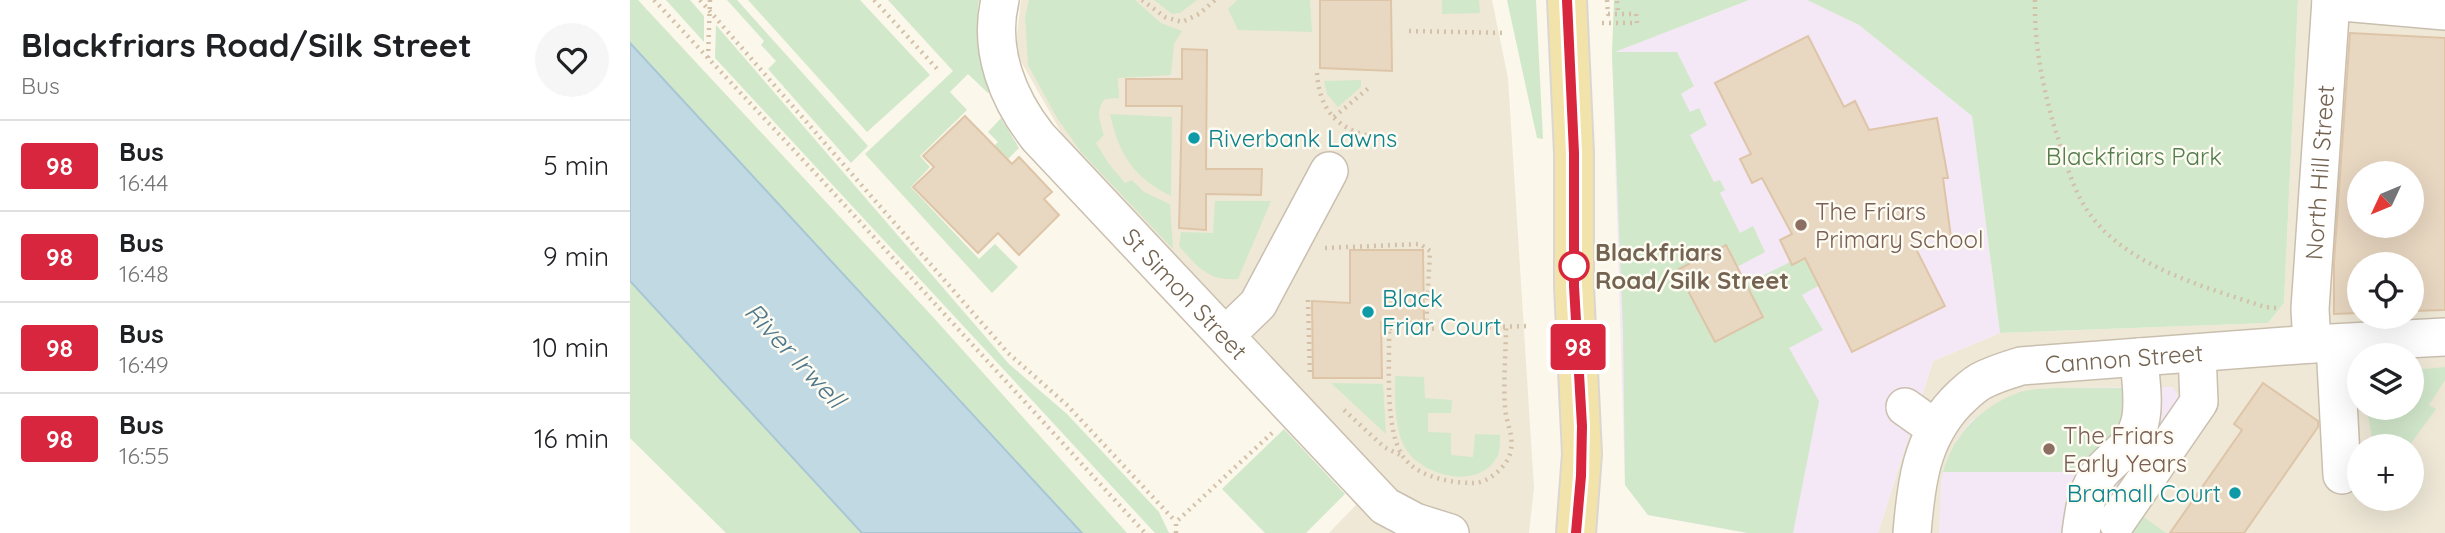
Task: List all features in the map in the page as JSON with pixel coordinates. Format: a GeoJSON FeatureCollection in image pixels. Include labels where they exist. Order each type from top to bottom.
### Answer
{"type":"FeatureCollection","features":[{"type":"Feature","properties":{"kind":"main road"},"geometry":{"type":"LineString","coordinates":[[1567,0],[1574,153],[1574,286],[1582,426],[1576,533]]}},
{"type":"Feature","properties":{"kind":"street","name":"St Simon Street"},"geometry":{"type":"LineString","coordinates":[[999,0],[995,29],[998,52],[1011,97],[1022,116],[1062,163],[1226,335],[1303,395],[1385,506],[1415,522],[1450,533]]}},
{"type":"Feature","properties":{"kind":"street"},"geometry":{"type":"LineString","coordinates":[[2331,1],[2445,11]]}},
{"type":"Feature","properties":{"kind":"street","name":"North Hill Street"},"geometry":{"type":"LineString","coordinates":[[2331,1],[2319,332],[2342,475]]}},
{"type":"Feature","properties":{"kind":"street"},"geometry":{"type":"LineString","coordinates":[[1226,335],[1258,304],[1329,171]]}},
{"type":"Feature","properties":{"kind":"street","name":"Cannon Street"},"geometry":{"type":"LineString","coordinates":[[1912,533],[1916,489],[1923,456],[1936,429],[1961,397],[1978,382],[1997,373],[2021,366],[2197,353],[2319,332],[2445,337]]}},
{"type":"Feature","properties":{"kind":"street"},"geometry":{"type":"LineString","coordinates":[[2116,521],[2199,402],[2197,353]]}},
{"type":"Feature","properties":{"kind":"street"},"geometry":{"type":"LineString","coordinates":[[2081,533],[2090,488],[2101,472],[2126,448],[2140,423],[2142,407],[2139,357]]}},
{"type":"Feature","properties":{"kind":"street"},"geometry":{"type":"LineString","coordinates":[[1905,407],[1936,429]]}},
{"type":"Feature","properties":{"kind":"path"},"geometry":{"type":"LineString","coordinates":[[653,0],[1145,533]]}},
{"type":"Feature","properties":{"kind":"path"},"geometry":{"type":"LineString","coordinates":[[700,0],[1008,353],[1067,405],[1176,522],[1176,533]]}},
{"type":"Feature","properties":{"kind":"path"},"geometry":{"type":"LineString","coordinates":[[708,60],[710,0]]}},
{"type":"Feature","properties":{"kind":"path"},"geometry":{"type":"LineString","coordinates":[[874,0],[939,71]]}},
{"type":"Feature","properties":{"kind":"path"},"geometry":{"type":"LineString","coordinates":[[1143,0],[1165,17],[1182,22],[1199,14],[1214,0]]}},
{"type":"Feature","properties":{"kind":"path"},"geometry":{"type":"LineString","coordinates":[[1600,23],[1637,23],[1636,14],[1608,14],[1607,0]]}},
{"type":"Feature","properties":{"kind":"path"},"geometry":{"type":"LineString","coordinates":[[1617,0],[1618,15]]}},
{"type":"Feature","properties":{"kind":"path"},"geometry":{"type":"LineString","coordinates":[[2035,0],[2038,54],[2051,113],[2078,194],[2096,223],[2133,253],[2202,285],[2265,307],[2319,332]]}},
{"type":"Feature","properties":{"kind":"path"},"geometry":{"type":"LineString","coordinates":[[1409,31],[1507,33]]}},
{"type":"Feature","properties":{"kind":"path"},"geometry":{"type":"LineString","coordinates":[[1317,73],[1318,92],[1328,112],[1355,133],[1369,136]]}},
{"type":"Feature","properties":{"kind":"path"},"geometry":{"type":"LineString","coordinates":[[1334,117],[1371,86]]}},
{"type":"Feature","properties":{"kind":"path"},"geometry":{"type":"LineString","coordinates":[[1319,248],[1420,243],[1430,251],[1426,328]]}},
{"type":"Feature","properties":{"kind":"path"},"geometry":{"type":"LineString","coordinates":[[1176,522],[1303,395],[1308,300]]}},
{"type":"Feature","properties":{"kind":"path"},"geometry":{"type":"LineString","coordinates":[[1489,327],[1530,326]]}},
{"type":"Feature","properties":{"kind":"path"},"geometry":{"type":"LineString","coordinates":[[1338,404],[1384,446],[1429,475],[1453,482],[1479,483],[1494,475],[1509,457],[1512,433],[1505,409],[1506,327]]}},
{"type":"Feature","properties":{"kind":"path"},"geometry":{"type":"LineString","coordinates":[[1403,457],[1395,441],[1391,410],[1390,328],[1441,329]]}},
{"type":"Feature","properties":{"kind":"shaded area"},"geometry":{"type":"Polygon","coordinates":[[[1021,0],[1492,0],[1508,78],[1534,488],[1529,533],[1329,533],[1356,505],[1068,144],[1015,51],[1021,0]]]}},
{"type":"Feature","properties":{"kind":"shaded area","name":"The Friars Primary School"},"geometry":{"type":"Polygon","coordinates":[[[1749,0],[1807,0],[1859,25],[1972,116],[2000,333],[1933,361],[1878,533],[1748,533],[1648,515],[1625,485],[1612,53],[1749,0]]]}},
{"type":"Feature","properties":{"kind":"shaded area"},"geometry":{"type":"Polygon","coordinates":[[[2298,0],[2445,0],[2445,533],[1878,533],[1933,361],[2000,333],[2268,323],[2284,303],[2298,0]]]}},
{"type":"Feature","properties":{"kind":"shaded area","name":"The Friars Early Years"},"geometry":{"type":"Polygon","coordinates":[[[2173,387],[2181,401],[2101,508],[2097,533],[1939,533],[1941,481],[1947,460],[1970,422],[1983,412],[2021,392],[2052,388],[2173,387]]]}},
{"type":"Feature","properties":{"kind":"green space"},"geometry":{"type":"Polygon","coordinates":[[[630,0],[638,0],[933,317],[1127,533],[1082,533],[630,43],[630,0]]]}},
{"type":"Feature","properties":{"kind":"green space"},"geometry":{"type":"Polygon","coordinates":[[[666,0],[690,0],[704,16],[704,42],[666,0]]]}},
{"type":"Feature","properties":{"kind":"green space"},"geometry":{"type":"Polygon","coordinates":[[[727,0],[737,0],[868,146],[851,163],[768,69],[776,61],[761,45],[764,41],[727,0]]]}},
{"type":"Feature","properties":{"kind":"green space"},"geometry":{"type":"Polygon","coordinates":[[[748,0],[860,0],[930,75],[867,132],[748,0]]]}},
{"type":"Feature","properties":{"kind":"green space"},"geometry":{"type":"Polygon","coordinates":[[[888,0],[979,0],[978,34],[991,90],[988,93],[968,74],[950,92],[967,110],[920,156],[930,167],[911,187],[979,259],[995,244],[1018,267],[992,293],[865,154],[953,71],[888,0]]]}},
{"type":"Feature","properties":{"kind":"green space"},"geometry":{"type":"Polygon","coordinates":[[[1029,0],[1135,0],[1161,23],[1182,31],[1174,44],[1171,75],[1118,78],[1119,98],[1105,99],[1100,107],[1099,116],[1104,135],[1096,143],[1125,183],[1132,180],[1144,192],[1170,204],[1173,249],[1081,152],[1057,118],[1028,65],[1025,17],[1029,0]]]}},
{"type":"Feature","properties":{"kind":"green space"},"geometry":{"type":"Polygon","coordinates":[[[1154,0],[1197,0],[1180,13],[1172,14],[1154,0]]]}},
{"type":"Feature","properties":{"kind":"green space"},"geometry":{"type":"Polygon","coordinates":[[[1237,0],[1310,0],[1312,32],[1238,30],[1228,9],[1237,0]]]}},
{"type":"Feature","properties":{"kind":"green space"},"geometry":{"type":"Polygon","coordinates":[[[1442,0],[1479,0],[1480,13],[1442,14],[1442,0]]]}},
{"type":"Feature","properties":{"kind":"green space"},"geometry":{"type":"Polygon","coordinates":[[[1507,0],[1536,0],[1543,139],[1537,138],[1507,0]]]}},
{"type":"Feature","properties":{"kind":"green space"},"geometry":{"type":"Polygon","coordinates":[[[1614,0],[1749,0],[1615,52],[1677,52],[1694,86],[1681,94],[1690,112],[1699,108],[1707,125],[1690,135],[1714,182],[1720,180],[1725,190],[1720,193],[1740,233],[1753,226],[1765,252],[1737,267],[1725,245],[1678,270],[1715,341],[1763,317],[1746,284],[1790,262],[1792,264],[1805,258],[1818,286],[1802,295],[1823,330],[1789,348],[1819,401],[1793,533],[1748,533],[1648,515],[1625,485],[1623,334],[1612,53],[1614,0]]]}},
{"type":"Feature","properties":{"kind":"green space","name":"Blackfriars Park"},"geometry":{"type":"Polygon","coordinates":[[[1807,0],[2298,0],[2284,303],[2268,323],[2000,333],[1972,116],[1859,25],[1807,0]]]}},
{"type":"Feature","properties":{"kind":"green space"},"geometry":{"type":"Polygon","coordinates":[[[716,25],[1009,364],[1067,414],[1159,512],[1169,533],[1155,533],[715,58],[716,25]]]}},
{"type":"Feature","properties":{"kind":"green space"},"geometry":{"type":"Polygon","coordinates":[[[1361,80],[1361,87],[1338,107],[1327,94],[1324,81],[1361,80]]]}},
{"type":"Feature","properties":{"kind":"green space"},"geometry":{"type":"Polygon","coordinates":[[[1110,114],[1172,117],[1171,196],[1137,173],[1123,153],[1110,114]]]}},
{"type":"Feature","properties":{"kind":"green space"},"geometry":{"type":"Polygon","coordinates":[[[1001,118],[1019,148],[1002,165],[988,152],[998,142],[988,132],[1001,118]]]}},
{"type":"Feature","properties":{"kind":"green space"},"geometry":{"type":"Polygon","coordinates":[[[1215,201],[1271,201],[1238,279],[1211,275],[1179,246],[1181,232],[1213,233],[1215,201]]]}},
{"type":"Feature","properties":{"kind":"green space"},"geometry":{"type":"Polygon","coordinates":[[[630,281],[862,533],[726,533],[630,438],[630,281]]]}},
{"type":"Feature","properties":{"kind":"green space"},"geometry":{"type":"Polygon","coordinates":[[[2445,367],[2445,380],[2429,405],[2436,409],[2418,434],[2371,434],[2369,420],[2424,420],[2424,369],[2445,367]]]}},
{"type":"Feature","properties":{"kind":"green space"},"geometry":{"type":"Polygon","coordinates":[[[1395,376],[1424,377],[1425,398],[1452,400],[1451,413],[1428,413],[1428,432],[1451,433],[1451,455],[1473,457],[1475,434],[1500,435],[1498,455],[1489,467],[1478,474],[1452,476],[1427,468],[1416,460],[1407,451],[1400,435],[1396,415],[1395,376]]]}},
{"type":"Feature","properties":{"kind":"green space"},"geometry":{"type":"Polygon","coordinates":[[[1331,383],[1383,384],[1386,434],[1331,383]]]}},
{"type":"Feature","properties":{"kind":"green space"},"geometry":{"type":"Polygon","coordinates":[[[2052,388],[2123,388],[2125,415],[2118,435],[2085,472],[1943,472],[1954,445],[1982,413],[2020,392],[2052,388]]]}},
{"type":"Feature","properties":{"kind":"green space"},"geometry":{"type":"Polygon","coordinates":[[[1284,429],[1345,494],[1306,533],[1265,533],[1222,489],[1284,429]]]}},
{"type":"Feature","properties":{"kind":"green space"},"geometry":{"type":"Polygon","coordinates":[[[2137,512],[2166,533],[2132,533],[2137,512]]]}},
{"type":"Feature","properties":{"kind":"water","name":"River Irwell"},"geometry":{"type":"Polygon","coordinates":[[[630,43],[1082,533],[862,533],[630,281],[630,43]]]}},
{"type":"Feature","properties":{"kind":"building"},"geometry":{"type":"Polygon","coordinates":[[[1320,0],[1391,0],[1392,71],[1320,68],[1320,0]]]}},
{"type":"Feature","properties":{"kind":"building"},"geometry":{"type":"Polygon","coordinates":[[[2350,33],[2445,38],[2445,310],[2424,311],[2424,252],[2347,252],[2347,313],[2334,314],[2334,261],[2350,33]]]}},
{"type":"Feature","properties":{"kind":"building"},"geometry":{"type":"Polygon","coordinates":[[[1808,36],[1844,107],[1855,101],[1869,130],[1937,118],[1948,178],[1943,178],[1951,237],[1911,239],[1945,306],[1852,352],[1805,258],[1792,265],[1780,240],[1792,234],[1762,178],[1752,183],[1740,159],[1751,154],[1715,83],[1808,36]]]}},
{"type":"Feature","properties":{"kind":"building","name":"Riverbank Lawns"},"geometry":{"type":"Polygon","coordinates":[[[1182,49],[1207,50],[1206,169],[1262,169],[1261,195],[1206,194],[1206,230],[1179,228],[1182,106],[1126,106],[1126,79],[1182,79],[1182,49]]]}},
{"type":"Feature","properties":{"kind":"building"},"geometry":{"type":"Polygon","coordinates":[[[965,116],[1012,164],[1019,157],[1052,192],[1044,199],[1059,215],[1019,255],[998,233],[978,253],[913,187],[934,167],[923,156],[965,116]]]}},
{"type":"Feature","properties":{"kind":"building"},"geometry":{"type":"Polygon","coordinates":[[[1726,245],[1763,317],[1715,342],[1677,270],[1726,245]]]}},
{"type":"Feature","properties":{"kind":"building","name":"Black Friar Court"},"geometry":{"type":"Polygon","coordinates":[[[1350,250],[1423,250],[1424,322],[1381,322],[1382,378],[1313,378],[1312,301],[1350,303],[1350,250]]]}},
{"type":"Feature","properties":{"kind":"building","name":"Bramall Court"},"geometry":{"type":"Polygon","coordinates":[[[2263,383],[2318,421],[2318,427],[2244,533],[2170,533],[2242,430],[2234,424],[2263,383]]]}},
{"type":"Feature","properties":{"kind":"bus line","name":"98"},"geometry":{"type":"LineString","coordinates":[[1567,0],[1574,153],[1574,286],[1582,426],[1576,533]]}},
{"type":"Feature","properties":{"kind":"place","name":"Riverbank Lawns"},"geometry":{"type":"Point","coordinates":[1194,138]}},
{"type":"Feature","properties":{"kind":"place","name":"The Friars Primary School"},"geometry":{"type":"Point","coordinates":[1801,225]}},
{"type":"Feature","properties":{"kind":"place","name":"Blackfriars Road/Silk Street"},"geometry":{"type":"Point","coordinates":[1574,266]}},
{"type":"Feature","properties":{"kind":"place","name":"Black Friar Court"},"geometry":{"type":"Point","coordinates":[1368,312]}},
{"type":"Feature","properties":{"kind":"place","name":"The Friars Early Years"},"geometry":{"type":"Point","coordinates":[2049,449]}},
{"type":"Feature","properties":{"kind":"place","name":"Bramall Court"},"geometry":{"type":"Point","coordinates":[2235,493]}}]}
